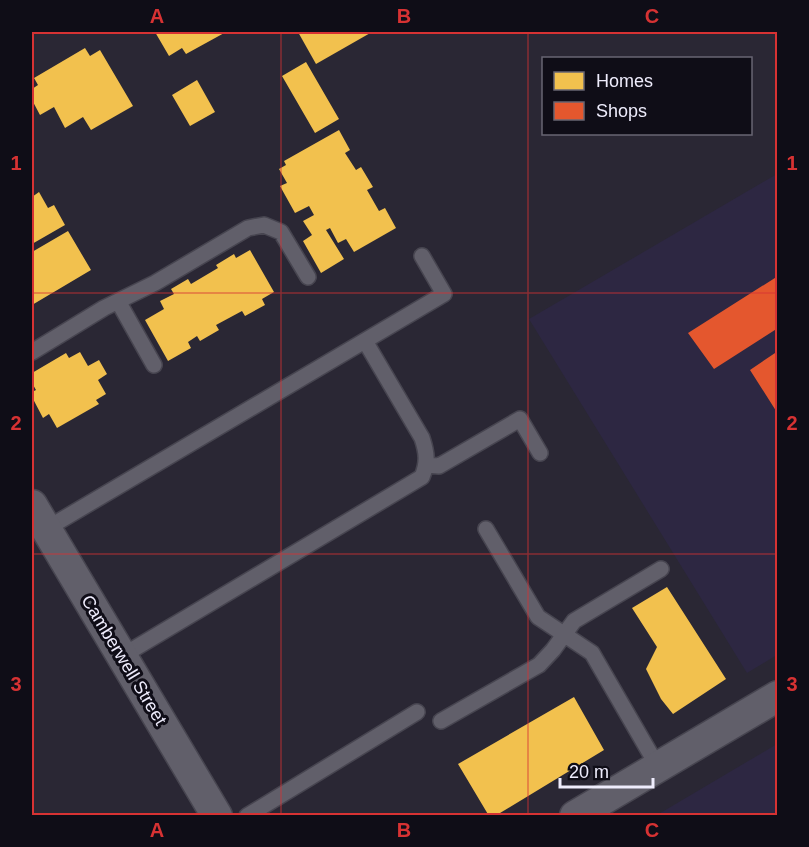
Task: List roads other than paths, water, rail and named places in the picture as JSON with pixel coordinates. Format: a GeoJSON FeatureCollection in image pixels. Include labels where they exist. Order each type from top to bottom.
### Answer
{"type":"FeatureCollection","features":[{"type":"Feature","properties":{"kind":"street","name":"Camberwell Street"},"geometry":{"type":"LineString","coordinates":[[39,517],[217,816]]}},
{"type":"Feature","properties":{"kind":"street"},"geometry":{"type":"LineString","coordinates":[[575,816],[777,696]]}},
{"type":"Feature","properties":{"kind":"lane"},"geometry":{"type":"LineString","coordinates":[[32,352],[248,228],[264,225],[281,232],[308,277]]}},
{"type":"Feature","properties":{"kind":"lane"},"geometry":{"type":"LineString","coordinates":[[39,517],[365,341],[444,294],[422,256]]}},
{"type":"Feature","properties":{"kind":"lane"},"geometry":{"type":"LineString","coordinates":[[118,301],[154,365]]}},
{"type":"Feature","properties":{"kind":"lane"},"geometry":{"type":"LineString","coordinates":[[122,656],[422,477],[427,465],[422,438],[365,341]]}},
{"type":"Feature","properties":{"kind":"lane"},"geometry":{"type":"LineString","coordinates":[[427,465],[439,466],[520,419],[540,453]]}},
{"type":"Feature","properties":{"kind":"lane"},"geometry":{"type":"LineString","coordinates":[[486,529],[538,617],[592,653],[658,766]]}},
{"type":"Feature","properties":{"kind":"lane"},"geometry":{"type":"LineString","coordinates":[[441,721],[539,664],[574,621],[661,569]]}},
{"type":"Feature","properties":{"kind":"lane"},"geometry":{"type":"LineString","coordinates":[[247,816],[417,712]]}}]}
